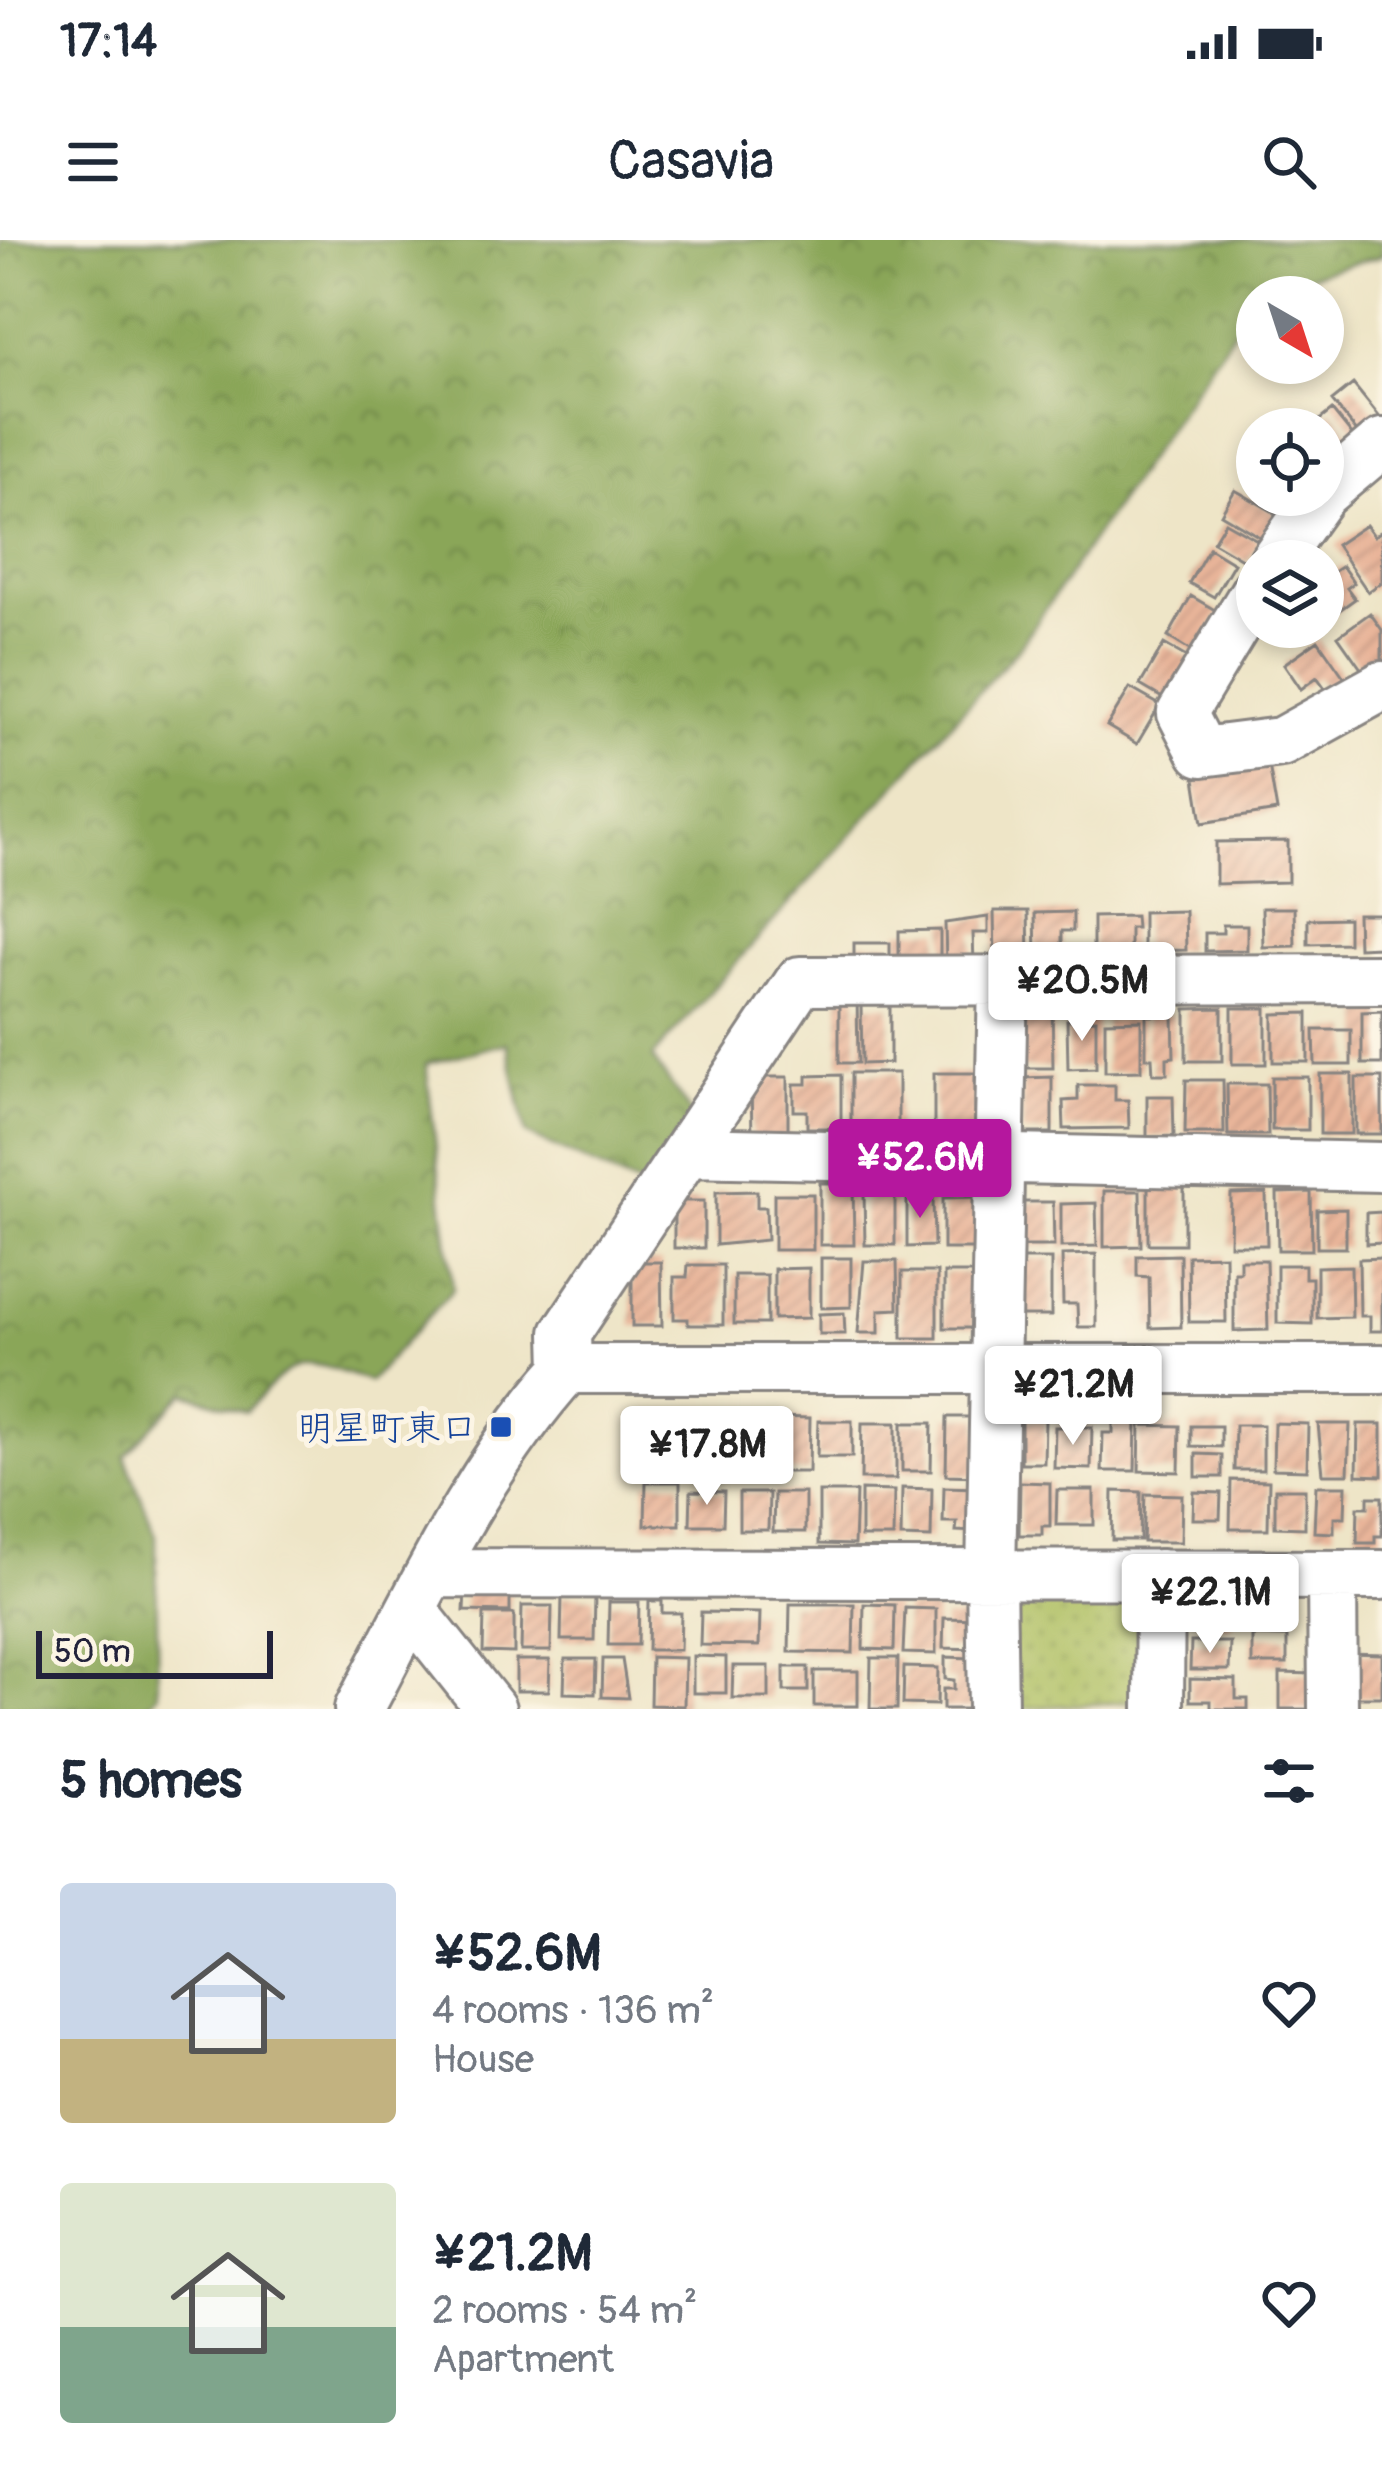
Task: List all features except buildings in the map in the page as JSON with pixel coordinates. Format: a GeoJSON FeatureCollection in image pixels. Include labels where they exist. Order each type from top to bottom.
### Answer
{"type":"FeatureCollection","features":[{"type":"Feature","properties":{"kind":"street"},"geometry":{"type":"LineString","coordinates":[[1344,475],[1382,443]]}},
{"type":"Feature","properties":{"kind":"street"},"geometry":{"type":"LineString","coordinates":[[1236,623],[1182,712],[1202,752],[1281,742],[1382,686]]}},
{"type":"Feature","properties":{"kind":"street"},"geometry":{"type":"LineString","coordinates":[[993,1709],[991,1574],[1003,978]]}},
{"type":"Feature","properties":{"kind":"street"},"geometry":{"type":"LineString","coordinates":[[359,1709],[536,1403],[567,1370],[566,1333],[800,981],[1382,979]]}},
{"type":"Feature","properties":{"kind":"street"},"geometry":{"type":"LineString","coordinates":[[688,1152],[1382,1167]]}},
{"type":"Feature","properties":{"kind":"street"},"geometry":{"type":"LineString","coordinates":[[567,1370],[1382,1369]]}},
{"type":"Feature","properties":{"kind":"street"},"geometry":{"type":"LineString","coordinates":[[423,1592],[991,1574],[1382,1575]]}},
{"type":"Feature","properties":{"kind":"street"},"geometry":{"type":"LineString","coordinates":[[1160,1574],[1160,1709]]}},
{"type":"Feature","properties":{"kind":"street"},"geometry":{"type":"LineString","coordinates":[[1331,1575],[1334,1709]]}},
{"type":"Feature","properties":{"kind":"street"},"geometry":{"type":"LineString","coordinates":[[423,1592],[491,1709]]}},
{"type":"Feature","properties":{"kind":"green space"},"geometry":{"type":"Polygon","coordinates":[[[0,240],[1382,240],[1382,256],[1308,276],[1236,276],[1236,328],[1021,645],[652,1057],[692,1115],[642,1187],[526,1134],[507,1043],[426,1064],[453,1289],[369,1382],[327,1367],[300,1366],[277,1380],[246,1412],[184,1393],[125,1456],[156,1535],[158,1694],[144,1709],[0,1709],[0,240]]]}},
{"type":"Feature","properties":{"kind":"green space"},"geometry":{"type":"Polygon","coordinates":[[[1020,1578],[1138,1578],[1148,1701],[1005,1709],[1001,1602],[1020,1578]]]}},
{"type":"Feature","properties":{"kind":"place","name":"明星町東口"},"geometry":{"type":"Point","coordinates":[501,1427]}}]}
